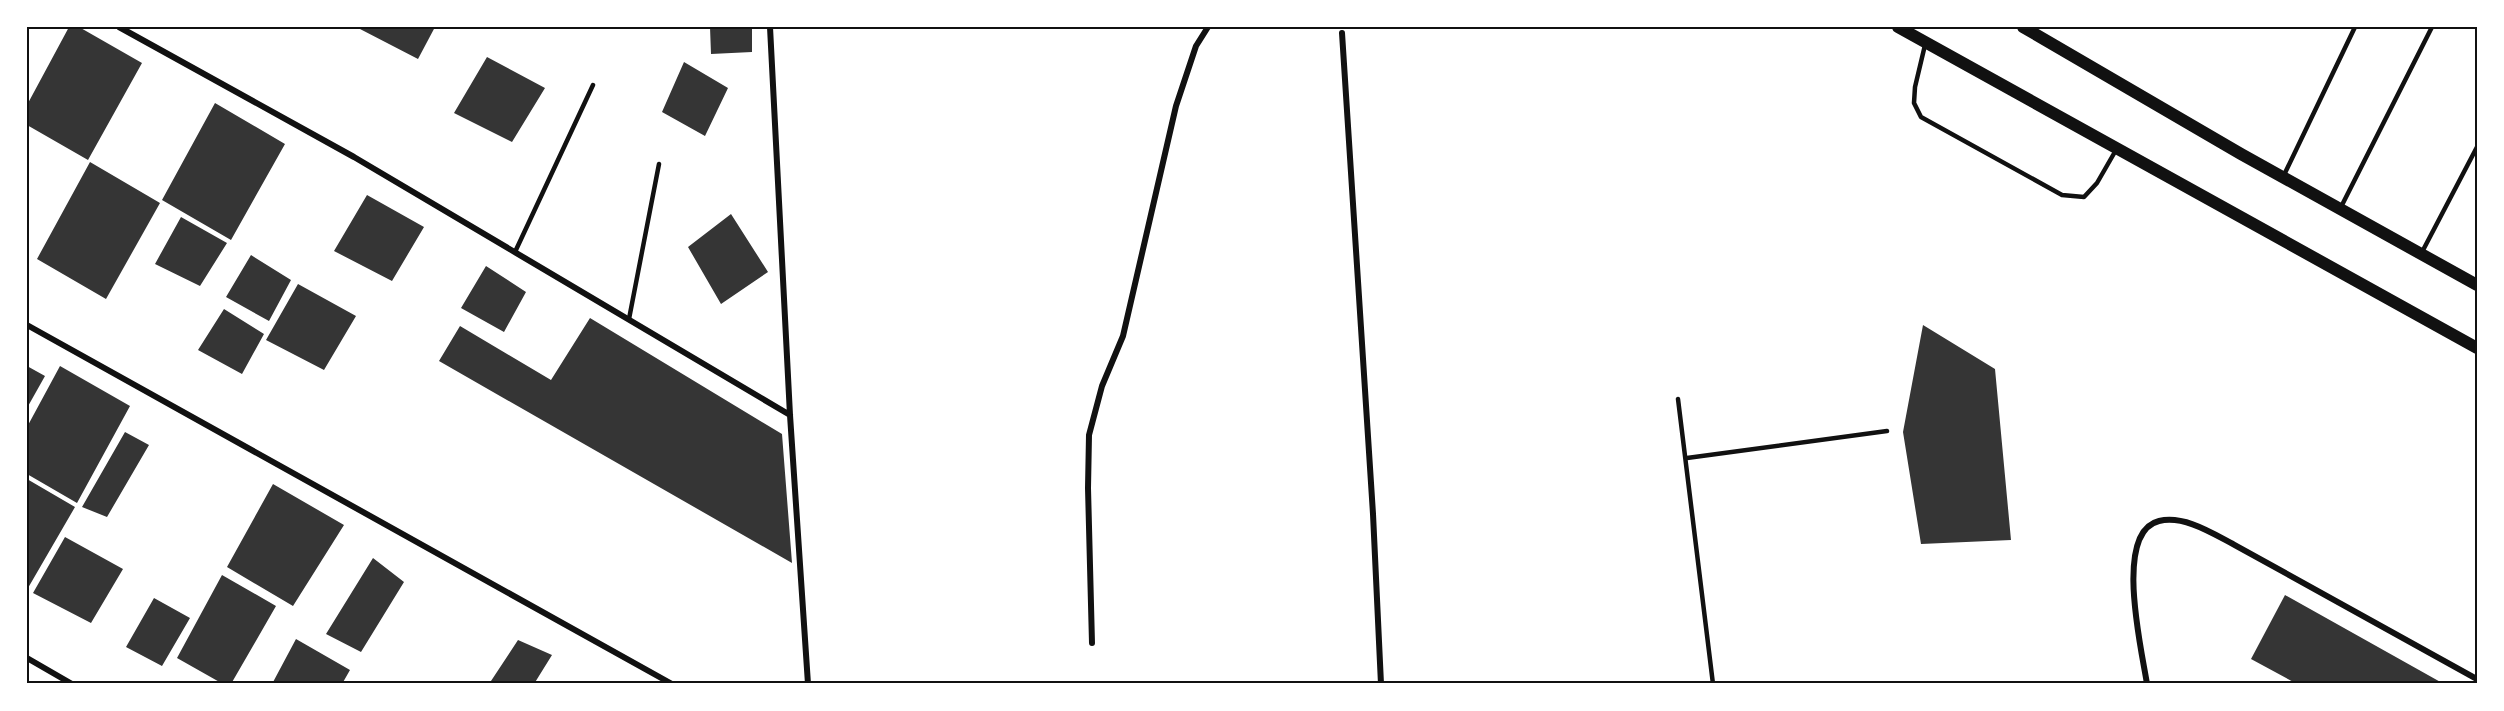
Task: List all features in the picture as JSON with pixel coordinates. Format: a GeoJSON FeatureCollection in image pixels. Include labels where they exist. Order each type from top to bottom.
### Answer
{"type":"FeatureCollection","features":[{"type":"Feature","properties":{"kind":"main road"},"geometry":{"type":"LineString","coordinates":[[1898,27],[2477,348]]}},
{"type":"Feature","properties":{"kind":"main road"},"geometry":{"type":"LineString","coordinates":[[2023,27],[2282,177],[2477,285]]}},
{"type":"Feature","properties":{"kind":"street"},"geometry":{"type":"LineString","coordinates":[[119,27],[354,157],[790,415]]}},
{"type":"Feature","properties":{"kind":"street"},"geometry":{"type":"LineString","coordinates":[[770,27],[790,415],[808,684]]}},
{"type":"Feature","properties":{"kind":"street"},"geometry":{"type":"LineString","coordinates":[[1092,643],[1089,435],[1102,386],[1123,336],[1176,106],[1196,46],[1208,27]]}},
{"type":"Feature","properties":{"kind":"street"},"geometry":{"type":"LineString","coordinates":[[1342,33],[1373,514],[1381,684]]}},
{"type":"Feature","properties":{"kind":"street"},"geometry":{"type":"LineString","coordinates":[[27,325],[672,684]]}},
{"type":"Feature","properties":{"kind":"street"},"geometry":{"type":"LineString","coordinates":[[2147,684],[2132,568],[2137,544],[2147,528],[2158,521],[2172,520],[2195,525],[2233,544],[2477,680]]}},
{"type":"Feature","properties":{"kind":"street"},"geometry":{"type":"LineString","coordinates":[[27,658],[72,684]]}},
{"type":"Feature","properties":{"kind":"lane"},"geometry":{"type":"LineString","coordinates":[[2282,177],[2355,27]]}},
{"type":"Feature","properties":{"kind":"lane"},"geometry":{"type":"LineString","coordinates":[[2339,209],[2432,27]]}},
{"type":"Feature","properties":{"kind":"lane"},"geometry":{"type":"LineString","coordinates":[[1926,42],[1914,95],[1914,103],[1921,117],[2062,195],[2084,196],[2097,183],[2117,149]]}},
{"type":"Feature","properties":{"kind":"lane"},"geometry":{"type":"LineString","coordinates":[[515,252],[593,85]]}},
{"type":"Feature","properties":{"kind":"lane"},"geometry":{"type":"LineString","coordinates":[[2421,254],[2477,147]]}},
{"type":"Feature","properties":{"kind":"lane"},"geometry":{"type":"LineString","coordinates":[[628,319],[658,164]]}},
{"type":"Feature","properties":{"kind":"lane"},"geometry":{"type":"LineString","coordinates":[[1678,399],[1713,684]]}},
{"type":"Feature","properties":{"kind":"lane"},"geometry":{"type":"LineString","coordinates":[[1687,458],[1887,431]]}},
{"type":"Feature","properties":{"kind":"building"},"geometry":{"type":"Polygon","coordinates":[[[69,27],[79,27],[142,63],[88,160],[27,125],[27,105],[69,27]]]}},
{"type":"Feature","properties":{"kind":"building"},"geometry":{"type":"Polygon","coordinates":[[[361,27],[435,27],[418,59],[360,29],[361,27]]]}},
{"type":"Feature","properties":{"kind":"building"},"geometry":{"type":"Polygon","coordinates":[[[710,27],[752,27],[752,52],[711,54],[710,27]]]}},
{"type":"Feature","properties":{"kind":"building"},"geometry":{"type":"Polygon","coordinates":[[[487,57],[545,88],[512,142],[454,113],[487,57]]]}},
{"type":"Feature","properties":{"kind":"building"},"geometry":{"type":"Polygon","coordinates":[[[684,62],[728,88],[705,136],[662,112],[684,62]]]}},
{"type":"Feature","properties":{"kind":"building"},"geometry":{"type":"Polygon","coordinates":[[[215,103],[285,144],[231,240],[162,200],[215,103]]]}},
{"type":"Feature","properties":{"kind":"building"},"geometry":{"type":"Polygon","coordinates":[[[90,162],[160,203],[106,299],[37,259],[90,162]]]}},
{"type":"Feature","properties":{"kind":"building"},"geometry":{"type":"Polygon","coordinates":[[[367,195],[424,227],[392,281],[334,251],[367,195]]]}},
{"type":"Feature","properties":{"kind":"building"},"geometry":{"type":"Polygon","coordinates":[[[731,214],[768,272],[721,304],[688,247],[731,214]]]}},
{"type":"Feature","properties":{"kind":"building"},"geometry":{"type":"Polygon","coordinates":[[[181,217],[227,243],[200,286],[155,264],[181,217]]]}},
{"type":"Feature","properties":{"kind":"building"},"geometry":{"type":"Polygon","coordinates":[[[251,255],[291,280],[269,321],[226,297],[251,255]]]}},
{"type":"Feature","properties":{"kind":"building"},"geometry":{"type":"Polygon","coordinates":[[[486,266],[526,292],[504,332],[461,308],[486,266]]]}},
{"type":"Feature","properties":{"kind":"building"},"geometry":{"type":"Polygon","coordinates":[[[298,284],[356,316],[324,370],[266,340],[298,284]]]}},
{"type":"Feature","properties":{"kind":"building"},"geometry":{"type":"Polygon","coordinates":[[[224,309],[264,334],[242,374],[198,350],[224,309]]]}},
{"type":"Feature","properties":{"kind":"building"},"geometry":{"type":"Polygon","coordinates":[[[590,318],[782,434],[792,563],[439,361],[460,326],[551,380],[590,318]]]}},
{"type":"Feature","properties":{"kind":"building"},"geometry":{"type":"Polygon","coordinates":[[[1923,325],[1995,369],[2011,540],[1921,544],[1903,432],[1923,325]]]}},
{"type":"Feature","properties":{"kind":"building"},"geometry":{"type":"Polygon","coordinates":[[[27,366],[45,376],[27,408],[27,366]]]}},
{"type":"Feature","properties":{"kind":"building"},"geometry":{"type":"Polygon","coordinates":[[[60,366],[130,406],[77,503],[27,474],[27,427],[60,366]]]}},
{"type":"Feature","properties":{"kind":"building"},"geometry":{"type":"Polygon","coordinates":[[[125,432],[149,445],[107,517],[82,507],[125,432]]]}},
{"type":"Feature","properties":{"kind":"building"},"geometry":{"type":"Polygon","coordinates":[[[27,479],[75,507],[28,588],[27,588],[27,479]]]}},
{"type":"Feature","properties":{"kind":"building"},"geometry":{"type":"Polygon","coordinates":[[[273,484],[344,525],[293,606],[227,567],[273,484]]]}},
{"type":"Feature","properties":{"kind":"building"},"geometry":{"type":"Polygon","coordinates":[[[65,537],[123,569],[91,623],[33,593],[65,537]]]}},
{"type":"Feature","properties":{"kind":"building"},"geometry":{"type":"Polygon","coordinates":[[[373,558],[404,582],[361,652],[326,634],[373,558]]]}},
{"type":"Feature","properties":{"kind":"building"},"geometry":{"type":"Polygon","coordinates":[[[222,575],[276,606],[231,684],[223,684],[177,658],[222,575]]]}},
{"type":"Feature","properties":{"kind":"building"},"geometry":{"type":"Polygon","coordinates":[[[2285,595],[2444,684],[2297,684],[2251,659],[2285,595]]]}},
{"type":"Feature","properties":{"kind":"building"},"geometry":{"type":"Polygon","coordinates":[[[154,598],[190,618],[162,666],[126,647],[154,598]]]}},
{"type":"Feature","properties":{"kind":"building"},"geometry":{"type":"Polygon","coordinates":[[[296,639],[350,670],[342,684],[272,684],[296,639]]]}},
{"type":"Feature","properties":{"kind":"building"},"geometry":{"type":"Polygon","coordinates":[[[518,640],[552,655],[534,684],[489,684],[518,640]]]}}]}
